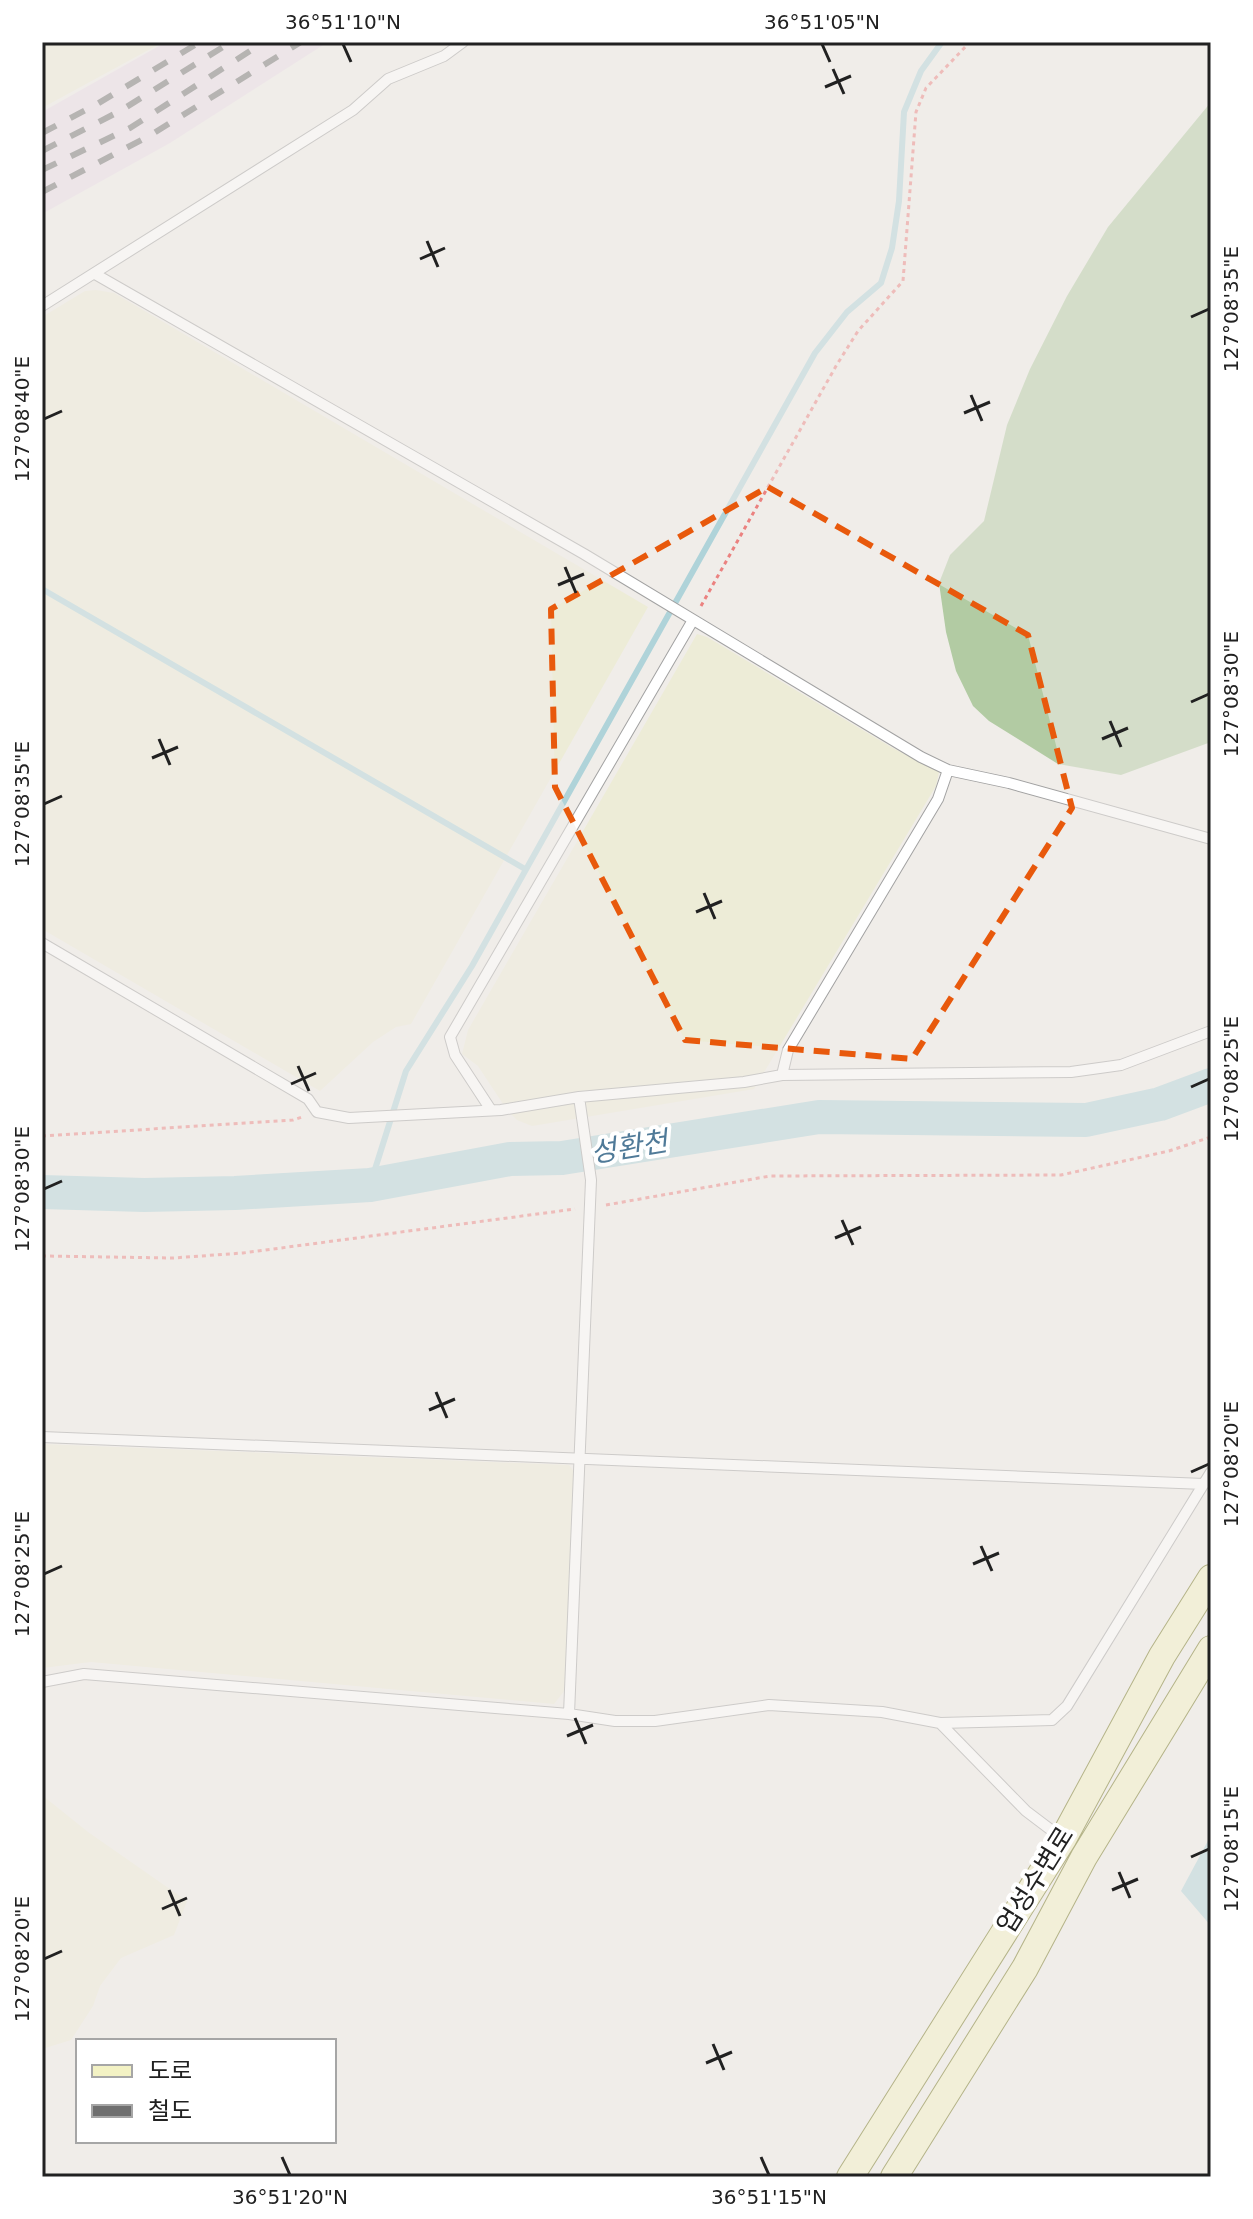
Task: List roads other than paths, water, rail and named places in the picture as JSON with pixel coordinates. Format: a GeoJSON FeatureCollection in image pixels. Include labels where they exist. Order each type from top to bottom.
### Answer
{"type":"FeatureCollection","features":[{"type":"Feature","properties":{"kind":"main road","name":"업성수변로"},"geometry":{"type":"LineString","coordinates":[[850,2177],[1063,1839],[1162,1656],[1211,1578]]}},
{"type":"Feature","properties":{"kind":"main road","name":"업성수변로"},"geometry":{"type":"LineString","coordinates":[[894,2177],[1025,1968],[1084,1857],[1211,1649]]}},
{"type":"Feature","properties":{"kind":"lane"},"geometry":{"type":"LineString","coordinates":[[42,306],[353,110],[388,79],[444,56],[463,42]]}},
{"type":"Feature","properties":{"kind":"lane"},"geometry":{"type":"LineString","coordinates":[[95,274],[661,600],[921,757],[948,770],[1009,783],[1211,839]]}},
{"type":"Feature","properties":{"kind":"lane"},"geometry":{"type":"LineString","coordinates":[[491,1110],[455,1055],[450,1037],[693,620]]}},
{"type":"Feature","properties":{"kind":"lane"},"geometry":{"type":"LineString","coordinates":[[782,1075],[788,1050],[938,799],[948,770]]}},
{"type":"Feature","properties":{"kind":"lane"},"geometry":{"type":"LineString","coordinates":[[42,943],[308,1099],[317,1112],[349,1118],[491,1110],[579,1097],[744,1082],[782,1075],[1071,1072],[1121,1065],[1211,1031]]}},
{"type":"Feature","properties":{"kind":"lane"},"geometry":{"type":"LineString","coordinates":[[569,1714],[591,1180],[579,1097]]}},
{"type":"Feature","properties":{"kind":"lane"},"geometry":{"type":"LineString","coordinates":[[42,1437],[1204,1484]]}},
{"type":"Feature","properties":{"kind":"lane"},"geometry":{"type":"LineString","coordinates":[[42,1682],[84,1674],[569,1714],[615,1721],[655,1721],[769,1705],[882,1712],[940,1723],[1052,1720],[1067,1706],[1211,1472]]}},
{"type":"Feature","properties":{"kind":"lane"},"geometry":{"type":"LineString","coordinates":[[940,1723],[1026,1811],[1084,1857]]}},
{"type":"Feature","properties":{"kind":"water"},"geometry":{"type":"Polygon","coordinates":[[[1211,1835],[1211,1926],[1181,1891],[1211,1835]]]}},
{"type":"Feature","properties":{"kind":"waterway"},"geometry":{"type":"LineString","coordinates":[[370,1185],[406,1071],[472,966],[815,353],[847,312],[881,283],[892,248],[899,201],[904,112],[921,71],[942,42]]}},
{"type":"Feature","properties":{"kind":"waterway"},"geometry":{"type":"LineString","coordinates":[[42,589],[525,869]]}},
{"type":"Feature","properties":{"kind":"waterway","name":"성환천"},"geometry":{"type":"LineString","coordinates":[[42,1192],[144,1195],[370,1185],[510,1159],[562,1158],[819,1117],[1086,1120],[1160,1104],[1211,1085]]}},
{"type":"Feature","properties":{"kind":"railway"},"geometry":{"type":"LineString","coordinates":[[42,133],[200,42]]}},
{"type":"Feature","properties":{"kind":"railway"},"geometry":{"type":"LineString","coordinates":[[42,151],[120,111],[231,42]]}},
{"type":"Feature","properties":{"kind":"railway"},"geometry":{"type":"LineString","coordinates":[[42,170],[130,128],[264,42]]}},
{"type":"Feature","properties":{"kind":"railway"},"geometry":{"type":"LineString","coordinates":[[42,192],[149,136],[301,42]]}}]}
